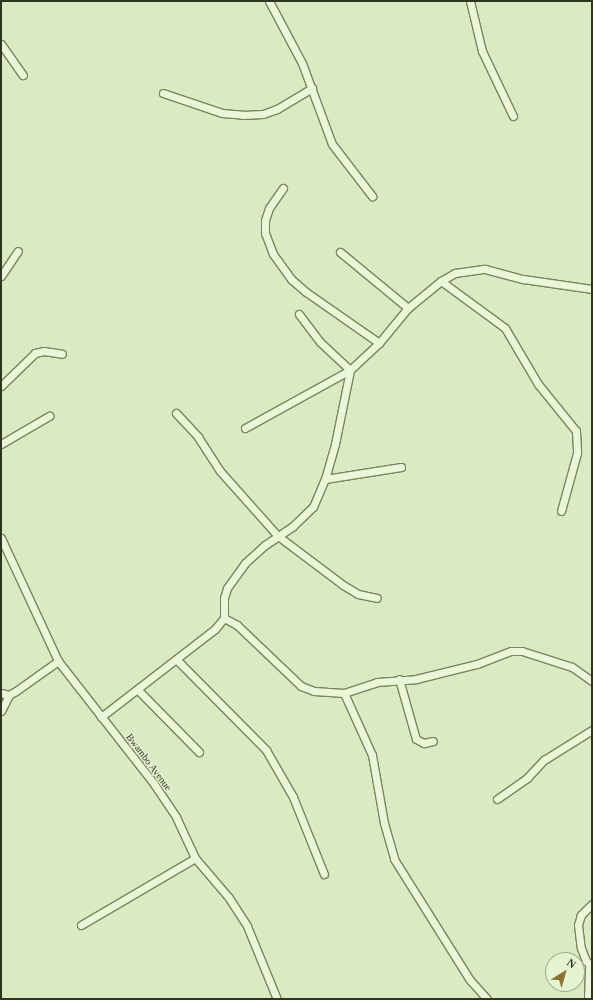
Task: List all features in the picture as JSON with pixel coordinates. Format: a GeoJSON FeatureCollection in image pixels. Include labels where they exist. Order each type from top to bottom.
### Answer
{"type":"FeatureCollection","features":[{"type":"Feature","properties":{"kind":"street"},"geometry":{"type":"LineString","coordinates":[[268,1],[302,63],[332,144],[372,196]]}},
{"type":"Feature","properties":{"kind":"street"},"geometry":{"type":"LineString","coordinates":[[470,1],[482,51],[513,116]]}},
{"type":"Feature","properties":{"kind":"street"},"geometry":{"type":"LineString","coordinates":[[1,44],[22,75]]}},
{"type":"Feature","properties":{"kind":"street"},"geometry":{"type":"LineString","coordinates":[[164,93],[222,113],[243,115],[262,114],[277,109],[312,88]]}},
{"type":"Feature","properties":{"kind":"street"},"geometry":{"type":"LineString","coordinates":[[283,188],[269,208],[265,220],[265,233],[273,254],[291,279],[306,292],[379,343]]}},
{"type":"Feature","properties":{"kind":"street"},"geometry":{"type":"LineString","coordinates":[[1,276],[18,251]]}},
{"type":"Feature","properties":{"kind":"street"},"geometry":{"type":"LineString","coordinates":[[340,252],[408,308]]}},
{"type":"Feature","properties":{"kind":"street"},"geometry":{"type":"LineString","coordinates":[[245,428],[350,370],[379,343],[408,308],[441,281],[455,273],[485,269],[523,279],[592,289]]}},
{"type":"Feature","properties":{"kind":"street"},"geometry":{"type":"LineString","coordinates":[[441,281],[505,328],[538,384],[576,431],[577,453],[561,511]]}},
{"type":"Feature","properties":{"kind":"street"},"geometry":{"type":"LineString","coordinates":[[299,314],[320,342],[350,370]]}},
{"type":"Feature","properties":{"kind":"street"},"geometry":{"type":"LineString","coordinates":[[1,386],[35,352],[44,351],[62,354]]}},
{"type":"Feature","properties":{"kind":"street"},"geometry":{"type":"LineString","coordinates":[[101,717],[178,660],[215,629],[224,618],[224,598],[227,588],[245,563],[278,536],[293,526],[313,507],[324,479],[344,408],[350,370]]}},
{"type":"Feature","properties":{"kind":"street"},"geometry":{"type":"LineString","coordinates":[[176,413],[198,437],[220,471],[278,536],[343,586],[358,594],[377,598]]}},
{"type":"Feature","properties":{"kind":"street"},"geometry":{"type":"LineString","coordinates":[[1,444],[49,416]]}},
{"type":"Feature","properties":{"kind":"street"},"geometry":{"type":"LineString","coordinates":[[324,479],[401,467]]}},
{"type":"Feature","properties":{"kind":"street","name":"Bwambo Avenue"},"geometry":{"type":"LineString","coordinates":[[1,538],[58,661],[154,784],[176,817],[194,858],[228,898],[247,926],[277,999]]}},
{"type":"Feature","properties":{"kind":"street"},"geometry":{"type":"LineString","coordinates":[[224,618],[237,625],[301,686],[314,691],[344,692],[372,683],[399,679],[416,680],[444,674],[476,664],[502,653],[522,651],[572,667],[592,681]]}},
{"type":"Feature","properties":{"kind":"street"},"geometry":{"type":"LineString","coordinates":[[178,660],[266,750],[293,797],[324,874]]}},
{"type":"Feature","properties":{"kind":"street"},"geometry":{"type":"LineString","coordinates":[[1,711],[9,695],[58,661]]}},
{"type":"Feature","properties":{"kind":"street"},"geometry":{"type":"LineString","coordinates":[[399,679],[416,739],[424,743],[433,741]]}},
{"type":"Feature","properties":{"kind":"street"},"geometry":{"type":"LineString","coordinates":[[138,690],[199,752]]}},
{"type":"Feature","properties":{"kind":"street"},"geometry":{"type":"LineString","coordinates":[[344,692],[372,755],[384,823],[394,859],[470,980],[487,999]]}},
{"type":"Feature","properties":{"kind":"street"},"geometry":{"type":"LineString","coordinates":[[1,693],[9,695]]}},
{"type":"Feature","properties":{"kind":"street"},"geometry":{"type":"LineString","coordinates":[[497,799],[527,778],[544,760],[592,730]]}},
{"type":"Feature","properties":{"kind":"street"},"geometry":{"type":"LineString","coordinates":[[81,925],[194,858]]}},
{"type":"Feature","properties":{"kind":"street"},"geometry":{"type":"LineString","coordinates":[[588,999],[591,966],[581,948],[578,925],[582,914],[592,904]]}}]}
